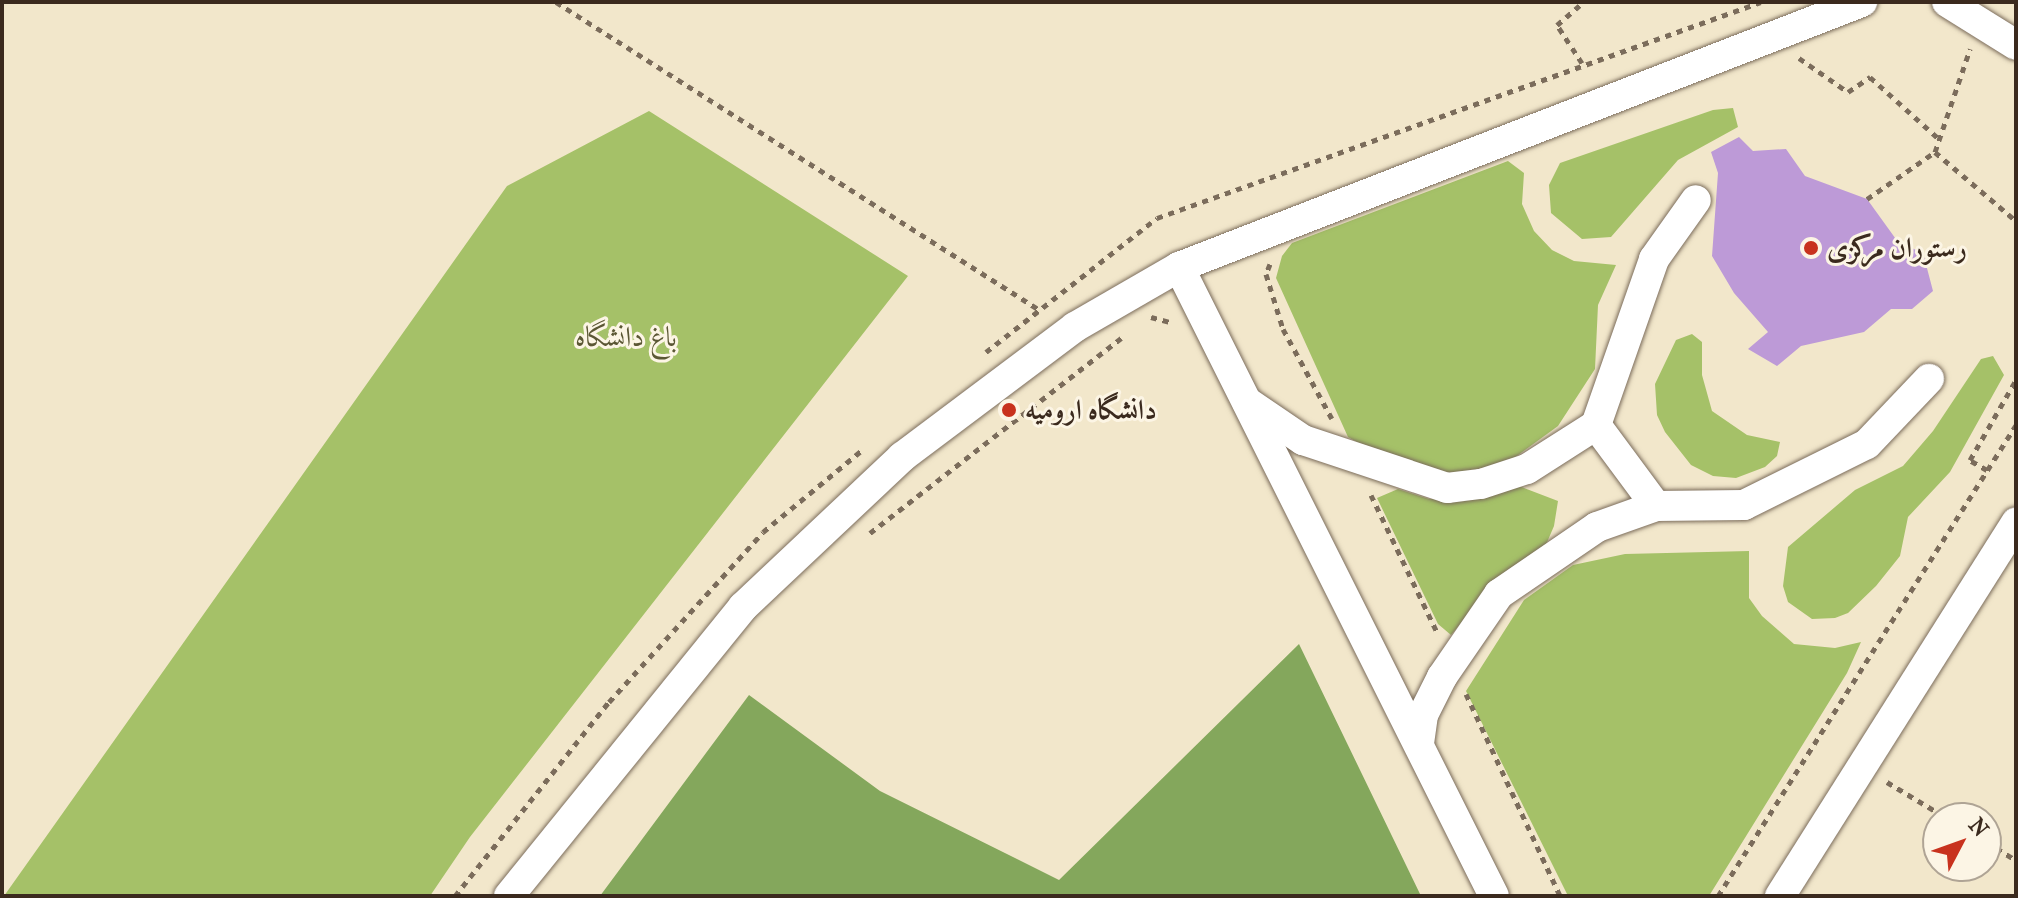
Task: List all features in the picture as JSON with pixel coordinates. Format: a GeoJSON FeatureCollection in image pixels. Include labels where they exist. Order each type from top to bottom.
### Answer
{"type":"FeatureCollection","features":[{"type":"Feature","properties":{"kind":"lane"},"geometry":{"type":"LineString","coordinates":[[509,896],[743,607],[902,457],[1075,327],[1179,267],[1862,2]]}},
{"type":"Feature","properties":{"kind":"lane"},"geometry":{"type":"LineString","coordinates":[[1947,2],[2016,45]]}},
{"type":"Feature","properties":{"kind":"lane"},"geometry":{"type":"LineString","coordinates":[[1247,402],[1303,440],[1447,488],[1481,484],[1527,469],[1596,425],[1654,259],[1696,200]]}},
{"type":"Feature","properties":{"kind":"lane"},"geometry":{"type":"LineString","coordinates":[[1179,267],[1494,896]]}},
{"type":"Feature","properties":{"kind":"lane"},"geometry":{"type":"LineString","coordinates":[[1419,745],[1423,715],[1451,663],[1499,594],[1597,527],[1656,506],[1744,505],[1867,444],[1929,379]]}},
{"type":"Feature","properties":{"kind":"lane"},"geometry":{"type":"LineString","coordinates":[[1596,425],[1656,506]]}},
{"type":"Feature","properties":{"kind":"lane"},"geometry":{"type":"LineString","coordinates":[[1780,896],[2016,522]]}},
{"type":"Feature","properties":{"kind":"path"},"geometry":{"type":"LineString","coordinates":[[556,2],[1040,310],[1075,327]]}},
{"type":"Feature","properties":{"kind":"path"},"geometry":{"type":"LineString","coordinates":[[1582,63],[1557,25],[1583,2]]}},
{"type":"Feature","properties":{"kind":"path"},"geometry":{"type":"LineString","coordinates":[[978,359],[1157,218],[1582,63],[1761,2]]}},
{"type":"Feature","properties":{"kind":"path"},"geometry":{"type":"LineString","coordinates":[[1867,199],[1935,152],[1979,24]]}},
{"type":"Feature","properties":{"kind":"path"},"geometry":{"type":"LineString","coordinates":[[1796,56],[1848,92],[1870,77],[1939,139]]}},
{"type":"Feature","properties":{"kind":"path"},"geometry":{"type":"LineString","coordinates":[[1935,152],[2016,221]]}},
{"type":"Feature","properties":{"kind":"path"},"geometry":{"type":"LineString","coordinates":[[1271,260],[1266,274],[1283,329],[1351,454],[1560,896]]}},
{"type":"Feature","properties":{"kind":"path"},"geometry":{"type":"LineString","coordinates":[[1136,326],[1149,317],[1187,327]]}},
{"type":"Feature","properties":{"kind":"path"},"geometry":{"type":"LineString","coordinates":[[866,536],[1124,336]]}},
{"type":"Feature","properties":{"kind":"path"},"geometry":{"type":"LineString","coordinates":[[1987,470],[1970,460],[2016,380]]}},
{"type":"Feature","properties":{"kind":"path"},"geometry":{"type":"LineString","coordinates":[[1718,896],[2016,425]]}},
{"type":"Feature","properties":{"kind":"path"},"geometry":{"type":"LineString","coordinates":[[455,896],[609,702],[763,532],[866,446]]}},
{"type":"Feature","properties":{"kind":"path"},"geometry":{"type":"LineString","coordinates":[[1883,779],[1922,803]]}},
{"type":"Feature","properties":{"kind":"green space"},"geometry":{"type":"Polygon","coordinates":[[[1733,108],[1738,127],[1678,160],[1611,237],[1582,239],[1551,213],[1549,185],[1560,163],[1713,110],[1733,108]]]}},
{"type":"Feature","properties":{"kind":"green space","name":"باغ دانشگاه"},"geometry":{"type":"Polygon","coordinates":[[[649,111],[908,276],[470,837],[430,896],[4,896],[507,186],[649,111]]]}},
{"type":"Feature","properties":{"kind":"green space"},"geometry":{"type":"Polygon","coordinates":[[[1508,161],[1524,173],[1522,204],[1534,231],[1552,250],[1574,261],[1616,265],[1598,305],[1595,369],[1558,426],[1514,458],[1480,473],[1447,476],[1385,458],[1348,437],[1276,278],[1282,256],[1292,243],[1508,161]]]}},
{"type":"Feature","properties":{"kind":"green space"},"geometry":{"type":"Polygon","coordinates":[[[1692,334],[1702,342],[1702,375],[1712,411],[1747,435],[1780,442],[1777,456],[1765,467],[1736,478],[1713,476],[1691,465],[1665,432],[1657,415],[1655,384],[1676,340],[1692,334]]]}},
{"type":"Feature","properties":{"kind":"green space"},"geometry":{"type":"Polygon","coordinates":[[[1993,356],[2004,375],[1950,472],[1908,517],[1900,556],[1876,586],[1848,613],[1835,618],[1812,619],[1788,602],[1783,586],[1788,547],[1855,490],[1903,466],[1933,431],[1981,359],[1993,356]]]}},
{"type":"Feature","properties":{"kind":"green space"},"geometry":{"type":"Polygon","coordinates":[[[1519,486],[1558,501],[1554,526],[1542,554],[1498,579],[1451,635],[1438,624],[1377,498],[1398,489],[1429,499],[1519,486]]]}},
{"type":"Feature","properties":{"kind":"green space"},"geometry":{"type":"Polygon","coordinates":[[[1749,551],[1749,598],[1762,616],[1794,644],[1835,648],[1861,642],[1847,673],[1709,896],[1568,896],[1466,691],[1524,600],[1573,565],[1625,554],[1749,551]]]}},
{"type":"Feature","properties":{"kind":"green space"},"geometry":{"type":"Polygon","coordinates":[[[1299,644],[1421,896],[600,896],[749,695],[880,791],[1059,880],[1299,644]]]}},
{"type":"Feature","properties":{"kind":"building","name":"رستوران مرکزی"},"geometry":{"type":"Polygon","coordinates":[[[1739,137],[1753,151],[1786,149],[1805,176],[1867,199],[1898,242],[1923,253],[1933,291],[1912,309],[1891,309],[1864,332],[1801,346],[1777,366],[1748,349],[1768,332],[1734,293],[1712,256],[1718,173],[1711,152],[1739,137]]]}},
{"type":"Feature","properties":{"kind":"place","name":"رستوران مرکزی"},"geometry":{"type":"Point","coordinates":[1811,248]}},
{"type":"Feature","properties":{"kind":"place","name":"دانشگاه ارومیه"},"geometry":{"type":"Point","coordinates":[1009,410]}}]}
